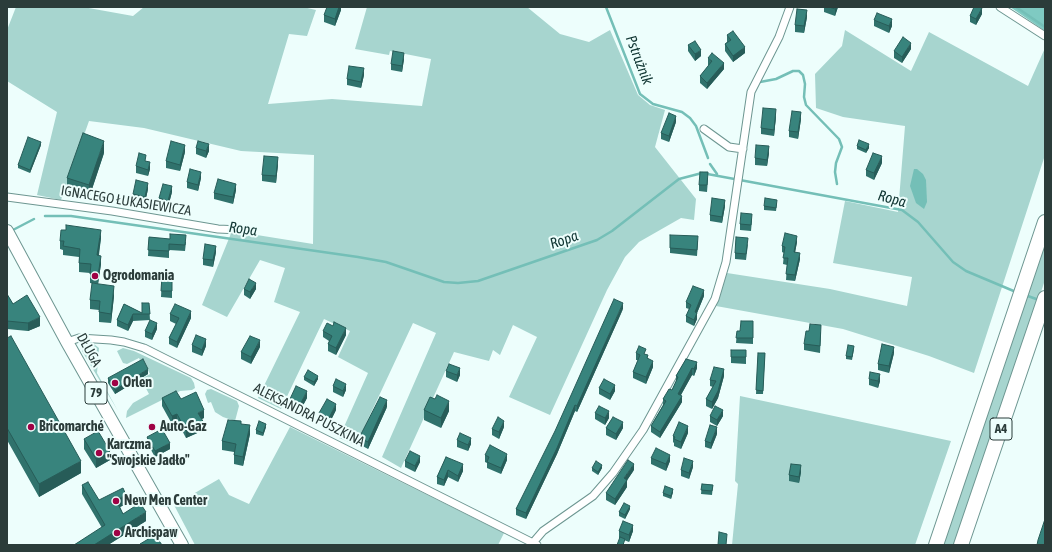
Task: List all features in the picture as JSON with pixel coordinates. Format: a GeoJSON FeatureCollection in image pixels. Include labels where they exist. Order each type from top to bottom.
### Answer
{"type":"FeatureCollection","features":[{"type":"Feature","properties":{"kind":"highway","name":"A4"},"geometry":{"type":"LineString","coordinates":[[936,545],[1045,222]]}},
{"type":"Feature","properties":{"kind":"highway","name":"A4"},"geometry":{"type":"LineString","coordinates":[[961,545],[1045,298]]}},
{"type":"Feature","properties":{"kind":"highway","name":"A4"},"geometry":{"type":"LineString","coordinates":[[940,545],[941,530]]}},
{"type":"Feature","properties":{"kind":"main road","name":"DŁUGA"},"geometry":{"type":"LineString","coordinates":[[10,236],[67,342],[182,545]]}},
{"type":"Feature","properties":{"kind":"street"},"geometry":{"type":"LineString","coordinates":[[533,544],[593,496],[613,473],[643,430],[716,299],[726,262],[751,92],[778,37],[790,7]]}},
{"type":"Feature","properties":{"kind":"street"},"geometry":{"type":"LineString","coordinates":[[1000,7],[1045,36]]}},
{"type":"Feature","properties":{"kind":"street"},"geometry":{"type":"LineString","coordinates":[[704,129],[730,147],[743,149]]}},
{"type":"Feature","properties":{"kind":"street","name":"IGNACEGO ŁUKASIEWICZA"},"geometry":{"type":"LineString","coordinates":[[7,197],[112,211],[218,229],[240,230]]}},
{"type":"Feature","properties":{"kind":"street","name":"ALEKSANDRA PUSZKINA"},"geometry":{"type":"LineString","coordinates":[[67,342],[79,338],[111,340],[144,348],[533,544]]}},
{"type":"Feature","properties":{"kind":"shaded area"},"geometry":{"type":"Polygon","coordinates":[[[16,7],[83,7],[133,16],[144,7],[303,7],[316,10],[307,36],[289,34],[268,104],[332,99],[422,106],[431,59],[390,51],[389,55],[355,49],[367,7],[527,7],[560,34],[589,42],[610,30],[638,95],[650,105],[665,110],[655,147],[696,199],[694,220],[681,218],[639,242],[625,257],[607,290],[550,415],[509,397],[537,337],[513,325],[500,355],[493,350],[489,361],[454,352],[401,468],[382,457],[436,333],[413,323],[356,445],[339,438],[368,373],[338,357],[350,331],[324,319],[281,409],[258,398],[300,312],[274,302],[285,268],[260,260],[227,317],[202,305],[232,231],[313,244],[314,155],[241,151],[144,128],[89,121],[61,200],[37,195],[57,112],[7,81],[7,30],[16,7]]]}},
{"type":"Feature","properties":{"kind":"shaded area"},"geometry":{"type":"Polygon","coordinates":[[[1010,7],[1045,7],[1045,31],[1010,7]]]}},
{"type":"Feature","properties":{"kind":"shaded area"},"geometry":{"type":"Polygon","coordinates":[[[845,30],[911,71],[929,32],[1028,86],[1045,48],[1045,155],[974,373],[929,356],[843,329],[716,306],[727,273],[830,289],[907,306],[912,277],[833,263],[845,201],[898,212],[905,126],[843,117],[816,108],[815,74],[842,46],[845,30]]]}},
{"type":"Feature","properties":{"kind":"shaded area"},"geometry":{"type":"Polygon","coordinates":[[[914,169],[917,169],[923,174],[926,180],[927,202],[924,209],[916,203],[910,186],[914,169]]]}},
{"type":"Feature","properties":{"kind":"shaded area"},"geometry":{"type":"Polygon","coordinates":[[[1045,236],[1045,280],[956,545],[942,545],[1045,236]]]}},
{"type":"Feature","properties":{"kind":"shaded area"},"geometry":{"type":"Polygon","coordinates":[[[94,344],[99,348],[97,373],[118,411],[82,351],[85,346],[94,344]]]}},
{"type":"Feature","properties":{"kind":"shaded area"},"geometry":{"type":"Polygon","coordinates":[[[123,348],[134,351],[191,378],[195,388],[192,390],[180,391],[126,418],[127,411],[133,403],[149,394],[141,379],[150,374],[142,359],[140,360],[139,358],[127,364],[123,363],[117,351],[123,348]]]}},
{"type":"Feature","properties":{"kind":"shaded area"},"geometry":{"type":"Polygon","coordinates":[[[211,389],[237,401],[239,406],[235,421],[223,417],[215,412],[211,402],[208,403],[205,394],[207,390],[211,389]]]}},
{"type":"Feature","properties":{"kind":"shaded area"},"geometry":{"type":"Polygon","coordinates":[[[740,396],[951,441],[915,545],[732,545],[738,484],[735,481],[740,396]]]}},
{"type":"Feature","properties":{"kind":"shaded area"},"geometry":{"type":"Polygon","coordinates":[[[290,427],[504,533],[498,545],[195,545],[174,505],[219,479],[229,495],[249,504],[290,427]]]}},
{"type":"Feature","properties":{"kind":"building"},"geometry":{"type":"Polygon","coordinates":[[[327,7],[339,7],[335,19],[324,15],[327,7]]]}},
{"type":"Feature","properties":{"kind":"building"},"geometry":{"type":"Polygon","coordinates":[[[974,7],[982,8],[976,19],[970,16],[974,7]]]}},
{"type":"Feature","properties":{"kind":"building"},"geometry":{"type":"Polygon","coordinates":[[[797,9],[807,10],[804,26],[795,25],[797,9]]]}},
{"type":"Feature","properties":{"kind":"building"},"geometry":{"type":"Polygon","coordinates":[[[877,13],[892,19],[889,26],[874,20],[877,13]]]}},
{"type":"Feature","properties":{"kind":"building"},"geometry":{"type":"Polygon","coordinates":[[[733,31],[745,47],[733,56],[725,44],[731,40],[727,35],[733,31]]]}},
{"type":"Feature","properties":{"kind":"building"},"geometry":{"type":"Polygon","coordinates":[[[903,37],[911,43],[902,57],[894,51],[903,37]]]}},
{"type":"Feature","properties":{"kind":"building"},"geometry":{"type":"Polygon","coordinates":[[[695,41],[701,50],[695,54],[688,45],[695,41]]]}},
{"type":"Feature","properties":{"kind":"building"},"geometry":{"type":"Polygon","coordinates":[[[393,51],[404,53],[402,66],[391,64],[393,51]]]}},
{"type":"Feature","properties":{"kind":"building"},"geometry":{"type":"Polygon","coordinates":[[[712,53],[724,63],[707,83],[700,76],[712,61],[708,58],[712,53]]]}},
{"type":"Feature","properties":{"kind":"building"},"geometry":{"type":"Polygon","coordinates":[[[349,66],[364,68],[361,82],[347,79],[349,66]]]}},
{"type":"Feature","properties":{"kind":"building"},"geometry":{"type":"Polygon","coordinates":[[[763,108],[776,109],[774,130],[761,128],[763,108]]]}},
{"type":"Feature","properties":{"kind":"building"},"geometry":{"type":"Polygon","coordinates":[[[792,111],[801,112],[798,132],[789,131],[792,111]]]}},
{"type":"Feature","properties":{"kind":"building"},"geometry":{"type":"Polygon","coordinates":[[[669,113],[676,116],[669,136],[661,133],[669,113]]]}},
{"type":"Feature","properties":{"kind":"building"},"geometry":{"type":"Polygon","coordinates":[[[83,133],[104,141],[89,185],[67,178],[83,133]]]}},
{"type":"Feature","properties":{"kind":"building"},"geometry":{"type":"Polygon","coordinates":[[[28,137],[41,142],[30,170],[18,165],[28,137]]]}},
{"type":"Feature","properties":{"kind":"building"},"geometry":{"type":"Polygon","coordinates":[[[859,140],[869,144],[866,150],[857,146],[859,140]]]}},
{"type":"Feature","properties":{"kind":"building"},"geometry":{"type":"Polygon","coordinates":[[[171,141],[185,145],[180,165],[166,161],[171,141]]]}},
{"type":"Feature","properties":{"kind":"building"},"geometry":{"type":"Polygon","coordinates":[[[198,141],[209,144],[206,151],[196,148],[198,141]]]}},
{"type":"Feature","properties":{"kind":"building"},"geometry":{"type":"Polygon","coordinates":[[[756,145],[769,146],[767,160],[755,158],[756,145]]]}},
{"type":"Feature","properties":{"kind":"building"},"geometry":{"type":"Polygon","coordinates":[[[139,153],[146,155],[145,161],[150,162],[148,170],[136,166],[139,153]]]}},
{"type":"Feature","properties":{"kind":"building"},"geometry":{"type":"Polygon","coordinates":[[[873,153],[882,156],[874,173],[866,170],[873,153]]]}},
{"type":"Feature","properties":{"kind":"building"},"geometry":{"type":"Polygon","coordinates":[[[264,156],[278,157],[276,176],[262,175],[264,156]]]}},
{"type":"Feature","properties":{"kind":"building"},"geometry":{"type":"Polygon","coordinates":[[[190,169],[201,172],[198,185],[187,182],[190,169]]]}},
{"type":"Feature","properties":{"kind":"building"},"geometry":{"type":"Polygon","coordinates":[[[700,172],[708,172],[707,185],[699,185],[700,172]]]}},
{"type":"Feature","properties":{"kind":"building"},"geometry":{"type":"Polygon","coordinates":[[[218,179],[236,184],[233,197],[214,193],[218,179]]]}},
{"type":"Feature","properties":{"kind":"building"},"geometry":{"type":"Polygon","coordinates":[[[136,180],[148,183],[145,197],[133,194],[136,180]]]}},
{"type":"Feature","properties":{"kind":"building"},"geometry":{"type":"Polygon","coordinates":[[[163,184],[172,186],[168,201],[159,198],[163,184]]]}},
{"type":"Feature","properties":{"kind":"building"},"geometry":{"type":"Polygon","coordinates":[[[712,198],[725,200],[722,217],[710,215],[712,198]]]}},
{"type":"Feature","properties":{"kind":"building"},"geometry":{"type":"Polygon","coordinates":[[[765,198],[777,200],[776,208],[764,206],[765,198]]]}},
{"type":"Feature","properties":{"kind":"building"},"geometry":{"type":"Polygon","coordinates":[[[741,213],[752,214],[751,225],[740,224],[741,213]]]}},
{"type":"Feature","properties":{"kind":"building"},"geometry":{"type":"Polygon","coordinates":[[[66,225],[101,230],[97,255],[101,256],[98,276],[90,274],[91,264],[79,263],[80,249],[63,246],[64,241],[60,241],[61,230],[66,230],[66,225]]]}},
{"type":"Feature","properties":{"kind":"building"},"geometry":{"type":"Polygon","coordinates":[[[785,233],[797,236],[794,252],[800,253],[795,275],[786,274],[788,258],[783,258],[785,247],[782,246],[785,233]]]}},
{"type":"Feature","properties":{"kind":"building"},"geometry":{"type":"Polygon","coordinates":[[[170,234],[186,235],[185,245],[169,244],[169,251],[148,250],[149,237],[170,239],[170,234]]]}},
{"type":"Feature","properties":{"kind":"building"},"geometry":{"type":"Polygon","coordinates":[[[670,235],[698,236],[697,250],[670,248],[670,235]]]}},
{"type":"Feature","properties":{"kind":"building"},"geometry":{"type":"Polygon","coordinates":[[[736,237],[748,238],[746,254],[735,253],[736,237]]]}},
{"type":"Feature","properties":{"kind":"building"},"geometry":{"type":"Polygon","coordinates":[[[205,244],[216,246],[213,260],[203,259],[205,244]]]}},
{"type":"Feature","properties":{"kind":"building"},"geometry":{"type":"Polygon","coordinates":[[[162,276],[172,276],[172,291],[161,291],[162,276]]]}},
{"type":"Feature","properties":{"kind":"building"},"geometry":{"type":"Polygon","coordinates":[[[249,279],[256,283],[250,292],[244,289],[249,279]]]}},
{"type":"Feature","properties":{"kind":"building"},"geometry":{"type":"Polygon","coordinates":[[[92,283],[114,286],[111,314],[99,312],[100,301],[90,300],[92,283]]]}},
{"type":"Feature","properties":{"kind":"building"},"geometry":{"type":"Polygon","coordinates":[[[693,286],[704,290],[695,312],[697,313],[694,320],[686,316],[691,305],[686,302],[693,286]]]}},
{"type":"Feature","properties":{"kind":"building"},"geometry":{"type":"Polygon","coordinates":[[[7,294],[13,304],[27,295],[40,317],[28,323],[7,321],[7,294]]]}},
{"type":"Feature","properties":{"kind":"building"},"geometry":{"type":"Polygon","coordinates":[[[614,299],[623,303],[577,406],[575,405],[557,448],[526,513],[516,509],[555,431],[614,299]]]}},
{"type":"Feature","properties":{"kind":"building"},"geometry":{"type":"Polygon","coordinates":[[[142,303],[149,303],[150,314],[133,314],[128,325],[117,320],[124,304],[142,313],[142,303]]]}},
{"type":"Feature","properties":{"kind":"building"},"geometry":{"type":"Polygon","coordinates":[[[175,304],[191,311],[177,342],[169,338],[179,318],[170,314],[175,304]]]}},
{"type":"Feature","properties":{"kind":"building"},"geometry":{"type":"Polygon","coordinates":[[[150,320],[157,323],[152,334],[145,331],[150,320]]]}},
{"type":"Feature","properties":{"kind":"building"},"geometry":{"type":"Polygon","coordinates":[[[741,321],[753,321],[753,338],[736,338],[737,331],[740,331],[741,321]]]}},
{"type":"Feature","properties":{"kind":"building"},"geometry":{"type":"Polygon","coordinates":[[[334,322],[346,328],[336,348],[328,344],[332,336],[323,331],[327,323],[333,326],[334,322]]]}},
{"type":"Feature","properties":{"kind":"building"},"geometry":{"type":"Polygon","coordinates":[[[810,324],[821,325],[820,346],[804,344],[806,331],[809,331],[810,324]]]}},
{"type":"Feature","properties":{"kind":"building"},"geometry":{"type":"Polygon","coordinates":[[[196,335],[206,339],[202,350],[192,345],[196,335]]]}},
{"type":"Feature","properties":{"kind":"building","name":"Bricomarché"},"geometry":{"type":"Polygon","coordinates":[[[11,336],[81,461],[39,484],[7,428],[7,338],[11,336]]]}},
{"type":"Feature","properties":{"kind":"building"},"geometry":{"type":"Polygon","coordinates":[[[250,336],[260,340],[251,357],[241,352],[250,336]]]}},
{"type":"Feature","properties":{"kind":"building"},"geometry":{"type":"Polygon","coordinates":[[[882,344],[894,347],[889,366],[878,364],[882,344]]]}},
{"type":"Feature","properties":{"kind":"building"},"geometry":{"type":"Polygon","coordinates":[[[848,345],[854,346],[852,357],[846,356],[848,345]]]}},
{"type":"Feature","properties":{"kind":"building"},"geometry":{"type":"Polygon","coordinates":[[[639,346],[646,349],[644,354],[648,355],[647,358],[653,361],[646,377],[633,372],[640,355],[636,353],[639,346]]]}},
{"type":"Feature","properties":{"kind":"building"},"geometry":{"type":"Polygon","coordinates":[[[731,350],[746,350],[746,357],[731,357],[731,350]]]}},
{"type":"Feature","properties":{"kind":"building"},"geometry":{"type":"Polygon","coordinates":[[[758,353],[765,353],[763,391],[756,390],[758,353]]]}},
{"type":"Feature","properties":{"kind":"building"},"geometry":{"type":"Polygon","coordinates":[[[143,359],[148,369],[115,390],[108,378],[143,359]]]}},
{"type":"Feature","properties":{"kind":"building"},"geometry":{"type":"Polygon","coordinates":[[[686,359],[697,362],[694,369],[692,368],[678,394],[682,396],[660,432],[651,426],[666,401],[663,399],[669,389],[672,390],[678,377],[676,376],[686,359]]]}},
{"type":"Feature","properties":{"kind":"building"},"geometry":{"type":"Polygon","coordinates":[[[449,364],[460,368],[457,375],[446,371],[449,364]]]}},
{"type":"Feature","properties":{"kind":"building"},"geometry":{"type":"Polygon","coordinates":[[[714,367],[724,369],[718,391],[712,402],[706,399],[716,381],[710,380],[714,367]]]}},
{"type":"Feature","properties":{"kind":"building"},"geometry":{"type":"Polygon","coordinates":[[[308,370],[318,376],[314,382],[304,377],[308,370]]]}},
{"type":"Feature","properties":{"kind":"building"},"geometry":{"type":"Polygon","coordinates":[[[870,372],[880,374],[878,381],[869,379],[870,372]]]}},
{"type":"Feature","properties":{"kind":"building"},"geometry":{"type":"Polygon","coordinates":[[[336,379],[346,384],[343,391],[333,386],[336,379]]]}},
{"type":"Feature","properties":{"kind":"building"},"geometry":{"type":"Polygon","coordinates":[[[604,379],[615,385],[610,394],[599,388],[604,379]]]}},
{"type":"Feature","properties":{"kind":"building"},"geometry":{"type":"Polygon","coordinates":[[[296,386],[307,391],[300,405],[290,399],[296,386]]]}},
{"type":"Feature","properties":{"kind":"building"},"geometry":{"type":"Polygon","coordinates":[[[176,391],[181,399],[196,392],[204,410],[198,413],[204,423],[186,431],[177,414],[172,416],[162,398],[176,391]]]}},
{"type":"Feature","properties":{"kind":"building"},"geometry":{"type":"Polygon","coordinates":[[[437,395],[449,401],[441,418],[424,410],[430,397],[435,399],[437,395]]]}},
{"type":"Feature","properties":{"kind":"building"},"geometry":{"type":"Polygon","coordinates":[[[380,397],[387,400],[368,442],[359,438],[380,397]]]}},
{"type":"Feature","properties":{"kind":"building"},"geometry":{"type":"Polygon","coordinates":[[[327,399],[336,404],[329,418],[319,413],[327,399]]]}},
{"type":"Feature","properties":{"kind":"building"},"geometry":{"type":"Polygon","coordinates":[[[599,406],[609,411],[605,418],[595,413],[599,406]]]}},
{"type":"Feature","properties":{"kind":"building"},"geometry":{"type":"Polygon","coordinates":[[[715,406],[723,410],[717,420],[710,416],[715,406]]]}},
{"type":"Feature","properties":{"kind":"building"},"geometry":{"type":"Polygon","coordinates":[[[498,417],[504,421],[499,432],[492,429],[498,417]]]}},
{"type":"Feature","properties":{"kind":"building"},"geometry":{"type":"Polygon","coordinates":[[[613,417],[623,422],[616,434],[606,428],[613,417]]]}},
{"type":"Feature","properties":{"kind":"building"},"geometry":{"type":"Polygon","coordinates":[[[228,420],[241,421],[241,424],[250,425],[243,457],[234,455],[236,444],[222,441],[228,420]]]}},
{"type":"Feature","properties":{"kind":"building"},"geometry":{"type":"Polygon","coordinates":[[[259,421],[266,424],[263,433],[256,430],[259,421]]]}},
{"type":"Feature","properties":{"kind":"building"},"geometry":{"type":"Polygon","coordinates":[[[679,422],[688,426],[681,442],[674,439],[675,437],[673,436],[679,422]]]}},
{"type":"Feature","properties":{"kind":"building"},"geometry":{"type":"Polygon","coordinates":[[[710,425],[717,427],[711,443],[705,441],[710,425]]]}},
{"type":"Feature","properties":{"kind":"building"},"geometry":{"type":"Polygon","coordinates":[[[162,429],[170,443],[155,451],[147,437],[162,429]]]}},
{"type":"Feature","properties":{"kind":"building"},"geometry":{"type":"Polygon","coordinates":[[[98,431],[110,451],[96,459],[84,439],[98,431]]]}},
{"type":"Feature","properties":{"kind":"building"},"geometry":{"type":"Polygon","coordinates":[[[460,433],[471,438],[468,445],[457,440],[460,433]]]}},
{"type":"Feature","properties":{"kind":"building"},"geometry":{"type":"Polygon","coordinates":[[[490,445],[507,454],[501,468],[487,462],[489,457],[485,455],[490,445]]]}},
{"type":"Feature","properties":{"kind":"building"},"geometry":{"type":"Polygon","coordinates":[[[656,448],[670,455],[666,464],[651,458],[656,448]]]}},
{"type":"Feature","properties":{"kind":"building"},"geometry":{"type":"Polygon","coordinates":[[[410,451],[420,456],[415,466],[405,461],[410,451]]]}},
{"type":"Feature","properties":{"kind":"building"},"geometry":{"type":"Polygon","coordinates":[[[446,457],[463,464],[458,476],[448,470],[444,480],[437,477],[446,457]]]}},
{"type":"Feature","properties":{"kind":"building"},"geometry":{"type":"Polygon","coordinates":[[[684,458],[693,461],[689,473],[681,470],[684,458]]]}},
{"type":"Feature","properties":{"kind":"building"},"geometry":{"type":"Polygon","coordinates":[[[628,460],[634,464],[624,478],[627,480],[615,499],[606,493],[628,460]]]}},
{"type":"Feature","properties":{"kind":"building"},"geometry":{"type":"Polygon","coordinates":[[[596,461],[602,465],[598,472],[592,468],[596,461]]]}},
{"type":"Feature","properties":{"kind":"building"},"geometry":{"type":"Polygon","coordinates":[[[791,464],[801,465],[799,477],[789,475],[791,464]]]}},
{"type":"Feature","properties":{"kind":"building"},"geometry":{"type":"Polygon","coordinates":[[[88,482],[99,500],[123,488],[126,495],[116,500],[123,514],[140,503],[146,512],[94,545],[74,545],[105,525],[82,485],[88,482]]]}},
{"type":"Feature","properties":{"kind":"building"},"geometry":{"type":"Polygon","coordinates":[[[702,484],[713,485],[712,491],[701,490],[702,484]]]}},
{"type":"Feature","properties":{"kind":"building"},"geometry":{"type":"Polygon","coordinates":[[[665,486],[673,489],[671,496],[663,493],[665,486]]]}},
{"type":"Feature","properties":{"kind":"building"},"geometry":{"type":"Polygon","coordinates":[[[624,503],[630,506],[625,515],[619,512],[624,503]]]}},
{"type":"Feature","properties":{"kind":"building"},"geometry":{"type":"Polygon","coordinates":[[[1045,519],[1045,545],[1037,545],[1038,540],[1045,519]]]}},
{"type":"Feature","properties":{"kind":"building"},"geometry":{"type":"Polygon","coordinates":[[[623,521],[633,525],[629,535],[619,531],[623,521]]]}},
{"type":"Feature","properties":{"kind":"building"},"geometry":{"type":"Polygon","coordinates":[[[719,532],[727,534],[726,545],[718,545],[719,532]]]}},
{"type":"Feature","properties":{"kind":"building"},"geometry":{"type":"Polygon","coordinates":[[[155,535],[162,545],[140,544],[155,535]]]}},
{"type":"Feature","properties":{"kind":"building"},"geometry":{"type":"Polygon","coordinates":[[[620,537],[625,539],[623,545],[617,545],[620,537]]]}},
{"type":"Feature","properties":{"kind":"waterway","name":"Pstrużnik"},"geometry":{"type":"LineString","coordinates":[[606,7],[640,94],[653,104],[682,112],[690,118],[696,126],[708,158]]}},
{"type":"Feature","properties":{"kind":"waterway"},"geometry":{"type":"LineString","coordinates":[[1016,7],[1045,27]]}},
{"type":"Feature","properties":{"kind":"waterway"},"geometry":{"type":"LineString","coordinates":[[760,82],[776,79],[793,71],[799,71],[803,75],[806,105],[839,139],[842,147],[836,163],[835,172],[837,184]]}},
{"type":"Feature","properties":{"kind":"waterway","name":"Pstrużnik"},"geometry":{"type":"LineString","coordinates":[[710,164],[717,174]]}},
{"type":"Feature","properties":{"kind":"waterway","name":"Ropa"},"geometry":{"type":"LineString","coordinates":[[45,216],[71,216],[358,257],[386,262],[444,282],[458,283],[478,281],[597,240],[612,231],[679,179],[702,173],[902,210],[918,222],[953,262],[966,271],[1016,292]]}},
{"type":"Feature","properties":{"kind":"waterway","name":"Ropa"},"geometry":{"type":"LineString","coordinates":[[11,231],[34,219]]}},
{"type":"Feature","properties":{"kind":"waterway","name":"Ropa"},"geometry":{"type":"LineString","coordinates":[[1025,295],[1039,300]]}},
{"type":"Feature","properties":{"kind":"place","name":"Ogrodomania"},"geometry":{"type":"Point","coordinates":[95,276]}},
{"type":"Feature","properties":{"kind":"place","name":"Orlen"},"geometry":{"type":"Point","coordinates":[115,383]}},
{"type":"Feature","properties":{"kind":"place","name":"Bricomarché"},"geometry":{"type":"Point","coordinates":[31,427]}},
{"type":"Feature","properties":{"kind":"place","name":"Auto-Gaz"},"geometry":{"type":"Point","coordinates":[152,427]}},
{"type":"Feature","properties":{"kind":"place","name":"Karczma \"Swojskie Jadło\""},"geometry":{"type":"Point","coordinates":[99,453]}},
{"type":"Feature","properties":{"kind":"place","name":"New Men Center"},"geometry":{"type":"Point","coordinates":[116,501]}},
{"type":"Feature","properties":{"kind":"place","name":"Archispaw"},"geometry":{"type":"Point","coordinates":[117,533]}}]}
